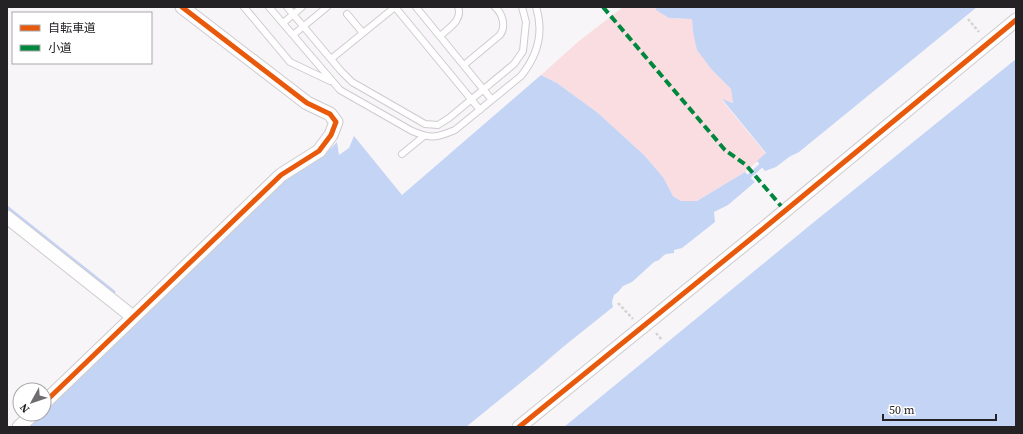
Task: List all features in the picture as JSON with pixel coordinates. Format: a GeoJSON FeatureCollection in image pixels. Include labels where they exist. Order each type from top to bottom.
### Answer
{"type":"FeatureCollection","features":[{"type":"Feature","properties":{"kind":"street"},"geometry":{"type":"LineString","coordinates":[[52,395],[281,175],[319,151],[331,135],[336,122],[330,114],[307,103],[182,7]]}},
{"type":"Feature","properties":{"kind":"street"},"geometry":{"type":"LineString","coordinates":[[519,427],[763,229],[1016,20]]}},
{"type":"Feature","properties":{"kind":"street"},"geometry":{"type":"LineString","coordinates":[[7,217],[133,317]]}},
{"type":"Feature","properties":{"kind":"lane"},"geometry":{"type":"LineString","coordinates":[[244,7],[290,62],[333,83]]}},
{"type":"Feature","properties":{"kind":"lane"},"geometry":{"type":"LineString","coordinates":[[269,7],[340,90],[412,131],[424,136],[442,136],[455,130],[521,76],[530,64],[535,53],[539,37],[540,27],[536,7]]}},
{"type":"Feature","properties":{"kind":"lane"},"geometry":{"type":"LineString","coordinates":[[287,7],[352,82],[425,124],[438,124],[449,118],[514,64],[523,51],[526,22],[522,7]]}},
{"type":"Feature","properties":{"kind":"lane"},"geometry":{"type":"LineString","coordinates":[[283,24],[302,7]]}},
{"type":"Feature","properties":{"kind":"lane"},"geometry":{"type":"LineString","coordinates":[[293,35],[327,7]]}},
{"type":"Feature","properties":{"kind":"lane"},"geometry":{"type":"LineString","coordinates":[[331,59],[395,7],[480,110]]}},
{"type":"Feature","properties":{"kind":"lane"},"geometry":{"type":"LineString","coordinates":[[416,7],[492,100]]}},
{"type":"Feature","properties":{"kind":"lane"},"geometry":{"type":"LineString","coordinates":[[440,36],[458,20],[458,7]]}},
{"type":"Feature","properties":{"kind":"lane"},"geometry":{"type":"LineString","coordinates":[[464,65],[500,35],[504,25],[498,9],[495,7]]}},
{"type":"Feature","properties":{"kind":"lane"},"geometry":{"type":"LineString","coordinates":[[347,14],[363,33]]}},
{"type":"Feature","properties":{"kind":"lane"},"geometry":{"type":"LineString","coordinates":[[402,154],[424,136]]}},
{"type":"Feature","properties":{"kind":"shaded area"},"geometry":{"type":"Polygon","coordinates":[[[623,7],[656,7],[657,10],[669,18],[692,19],[693,32],[712,70],[731,89],[734,103],[722,100],[766,154],[745,172],[697,201],[681,201],[673,196],[663,177],[644,155],[598,113],[557,83],[541,75],[579,41],[623,7]]]}},
{"type":"Feature","properties":{"kind":"water"},"geometry":{"type":"Polygon","coordinates":[[[656,7],[977,7],[799,152],[789,157],[776,167],[765,171],[757,161],[766,153],[722,99],[733,103],[731,89],[712,70],[697,50],[692,19],[669,18],[656,10],[656,7]]]}},
{"type":"Feature","properties":{"kind":"water"},"geometry":{"type":"Polygon","coordinates":[[[1016,59],[1016,427],[564,427],[814,222],[1016,59]]]}},
{"type":"Feature","properties":{"kind":"water"},"geometry":{"type":"Polygon","coordinates":[[[541,75],[557,83],[598,113],[644,155],[663,177],[673,196],[681,201],[697,201],[745,172],[755,182],[728,205],[714,212],[715,222],[682,248],[674,250],[674,253],[666,254],[654,262],[632,282],[623,286],[614,295],[612,302],[613,307],[466,427],[27,427],[32,422],[52,422],[52,404],[289,176],[325,154],[337,142],[339,155],[349,148],[354,136],[402,195],[541,75]]]}},
{"type":"Feature","properties":{"kind":"waterway"},"geometry":{"type":"LineString","coordinates":[[745,180],[765,162]]}},
{"type":"Feature","properties":{"kind":"waterway"},"geometry":{"type":"LineString","coordinates":[[7,208],[113,292]]}},
{"type":"Feature","properties":{"kind":"marked path"},"geometry":{"type":"LineString","coordinates":[[603,7],[725,150],[746,165],[781,206]]}},
{"type":"Feature","properties":{"kind":"cycle path"},"geometry":{"type":"LineString","coordinates":[[52,395],[281,175],[319,151],[331,135],[336,122],[330,114],[307,103],[182,7]]}},
{"type":"Feature","properties":{"kind":"cycle path"},"geometry":{"type":"LineString","coordinates":[[519,427],[763,229],[1016,20]]}}]}
